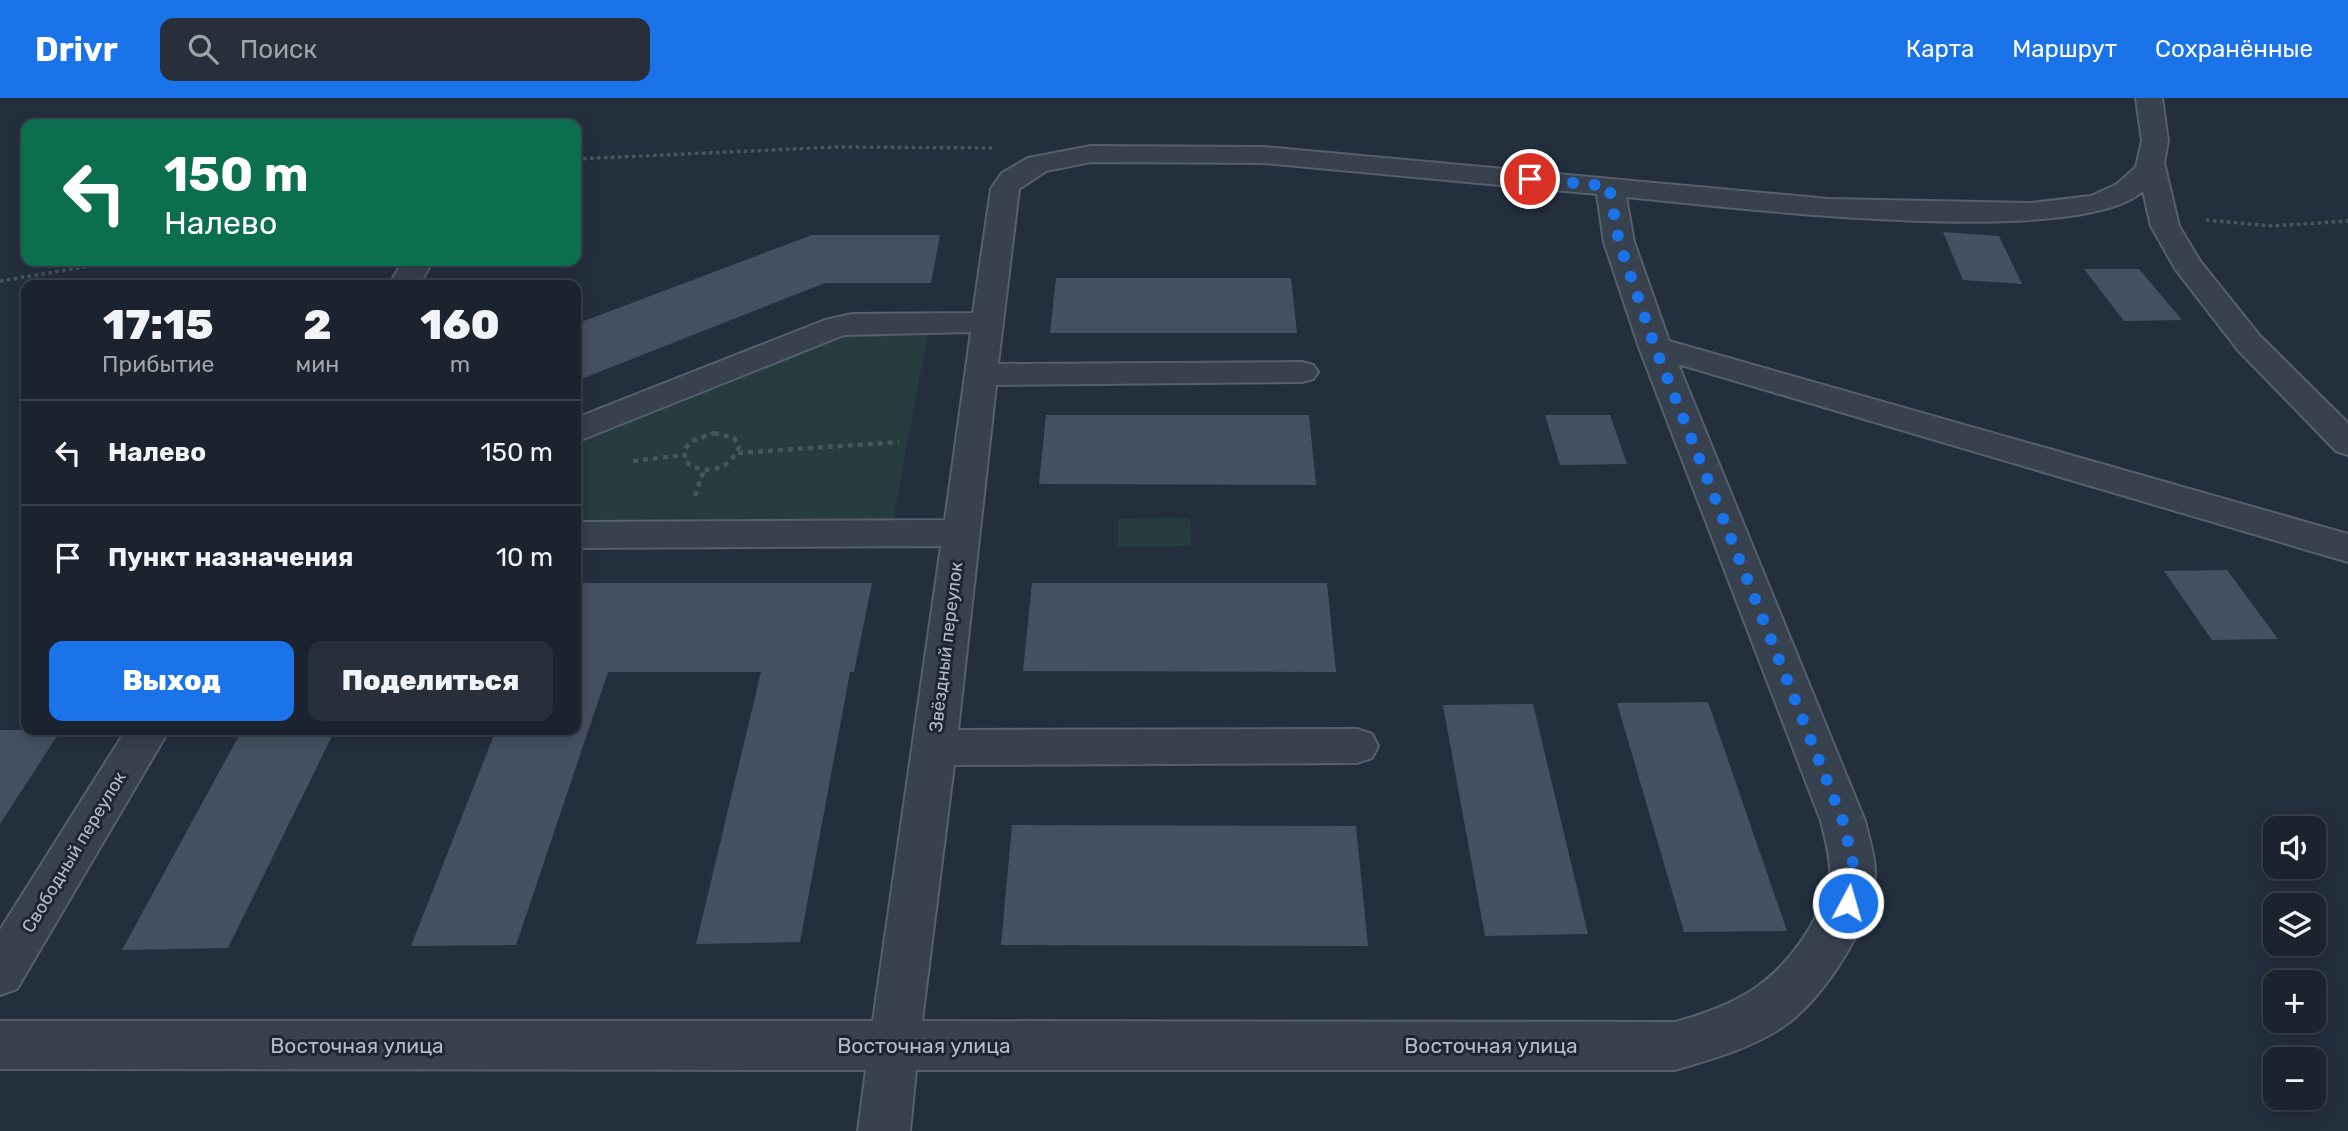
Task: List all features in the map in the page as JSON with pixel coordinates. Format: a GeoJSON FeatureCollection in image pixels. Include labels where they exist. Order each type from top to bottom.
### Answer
{"type":"FeatureCollection","features":[{"type":"Feature","properties":{"kind":"street"},"geometry":{"type":"LineString","coordinates":[[1012,160],[1047,162],[1091,154],[1264,155],[1906,211],[2031,212],[2097,204],[2127,190],[2149,170],[2155,141],[2148,98]]}},
{"type":"Feature","properties":{"kind":"street","name":"Звёздный переулок"},"geometry":{"type":"LineString","coordinates":[[884,1131],[893,1045],[935,748],[980,374],[1005,189],[1012,179],[1012,160]]}},
{"type":"Feature","properties":{"kind":"street"},"geometry":{"type":"LineString","coordinates":[[2150,162],[2165,226],[2187,264],[2249,343],[2348,443]]}},
{"type":"Feature","properties":{"kind":"street","name":"Восточная улица"},"geometry":{"type":"LineString","coordinates":[[0,1045],[1675,1046],[1723,1033],[1761,1015],[1794,989],[1818,959],[1848,903],[1853,863],[1843,821],[1655,347],[1619,242],[1609,186]]}},
{"type":"Feature","properties":{"kind":"street"},"geometry":{"type":"LineString","coordinates":[[581,429],[835,327],[852,324],[987,322]]}},
{"type":"Feature","properties":{"kind":"street"},"geometry":{"type":"LineString","coordinates":[[1655,347],[2348,548]]}},
{"type":"Feature","properties":{"kind":"street"},"geometry":{"type":"LineString","coordinates":[[980,374],[1303,372]]}},
{"type":"Feature","properties":{"kind":"street"},"geometry":{"type":"LineString","coordinates":[[581,535],[960,533]]}},
{"type":"Feature","properties":{"kind":"street","name":"Свободный переулок"},"geometry":{"type":"LineString","coordinates":[[0,973],[145,735]]}},
{"type":"Feature","properties":{"kind":"street"},"geometry":{"type":"LineString","coordinates":[[935,748],[1357,746]]}},
{"type":"Feature","properties":{"kind":"path"},"geometry":{"type":"LineString","coordinates":[[581,159],[920,144],[1012,160]]}},
{"type":"Feature","properties":{"kind":"path"},"geometry":{"type":"LineString","coordinates":[[2160,209],[2233,224],[2272,226],[2348,221]]}},
{"type":"Feature","properties":{"kind":"path"},"geometry":{"type":"LineString","coordinates":[[0,281],[91,266]]}},
{"type":"Feature","properties":{"kind":"path"},"geometry":{"type":"LineString","coordinates":[[683,455],[692,441],[714,433],[734,438],[738,453]]}},
{"type":"Feature","properties":{"kind":"path"},"geometry":{"type":"LineString","coordinates":[[683,455],[689,466],[712,470],[728,463],[738,453],[899,442]]}},
{"type":"Feature","properties":{"kind":"path"},"geometry":{"type":"LineString","coordinates":[[632,461],[683,455]]}},
{"type":"Feature","properties":{"kind":"green space"},"geometry":{"type":"Polygon","coordinates":[[[928,332],[893,521],[581,522],[581,437],[838,335],[928,332]]]}},
{"type":"Feature","properties":{"kind":"green space"},"geometry":{"type":"Polygon","coordinates":[[[1190,518],[1191,546],[1118,547],[1118,519],[1190,518]]]}},
{"type":"Feature","properties":{"kind":"building"},"geometry":{"type":"Polygon","coordinates":[[[1943,232],[1999,236],[2022,284],[1963,280],[1943,232]]]}},
{"type":"Feature","properties":{"kind":"building"},"geometry":{"type":"Polygon","coordinates":[[[812,235],[940,235],[931,283],[825,283],[581,379],[581,322],[812,235]]]}},
{"type":"Feature","properties":{"kind":"building"},"geometry":{"type":"Polygon","coordinates":[[[2084,269],[2139,269],[2182,320],[2124,321],[2084,269]]]}},
{"type":"Feature","properties":{"kind":"building"},"geometry":{"type":"Polygon","coordinates":[[[1056,278],[1291,278],[1297,333],[1050,333],[1056,278]]]}},
{"type":"Feature","properties":{"kind":"building"},"geometry":{"type":"Polygon","coordinates":[[[1046,415],[1309,415],[1316,485],[1039,484],[1046,415]]]}},
{"type":"Feature","properties":{"kind":"building"},"geometry":{"type":"Polygon","coordinates":[[[1545,415],[1610,415],[1627,464],[1560,465],[1545,415]]]}},
{"type":"Feature","properties":{"kind":"building"},"geometry":{"type":"Polygon","coordinates":[[[2227,570],[2278,639],[2212,640],[2164,571],[2227,570]]]}},
{"type":"Feature","properties":{"kind":"building"},"geometry":{"type":"Polygon","coordinates":[[[581,583],[872,583],[854,672],[850,672],[800,942],[696,944],[761,672],[608,672],[516,945],[411,946],[494,735],[581,735],[581,583]]]}},
{"type":"Feature","properties":{"kind":"building"},"geometry":{"type":"Polygon","coordinates":[[[1032,583],[1327,583],[1336,672],[1023,671],[1032,583]]]}},
{"type":"Feature","properties":{"kind":"building"},"geometry":{"type":"Polygon","coordinates":[[[1708,702],[1787,931],[1684,932],[1617,703],[1708,702]]]}},
{"type":"Feature","properties":{"kind":"building"},"geometry":{"type":"Polygon","coordinates":[[[1533,704],[1588,934],[1485,936],[1443,705],[1533,704]]]}},
{"type":"Feature","properties":{"kind":"building"},"geometry":{"type":"Polygon","coordinates":[[[0,730],[21,730],[21,735],[58,735],[0,824],[0,730]]]}},
{"type":"Feature","properties":{"kind":"building"},"geometry":{"type":"Polygon","coordinates":[[[239,735],[333,735],[228,948],[122,950],[239,735]]]}},
{"type":"Feature","properties":{"kind":"building"},"geometry":{"type":"Polygon","coordinates":[[[1012,825],[1356,826],[1368,946],[1001,945],[1012,825]]]}},
{"type":"Feature","properties":{"kind":"route"},"geometry":{"type":"LineString","coordinates":[[1530,179],[1609,186],[1619,242],[1655,347],[1843,821],[1853,863],[1848,903]]}}]}
